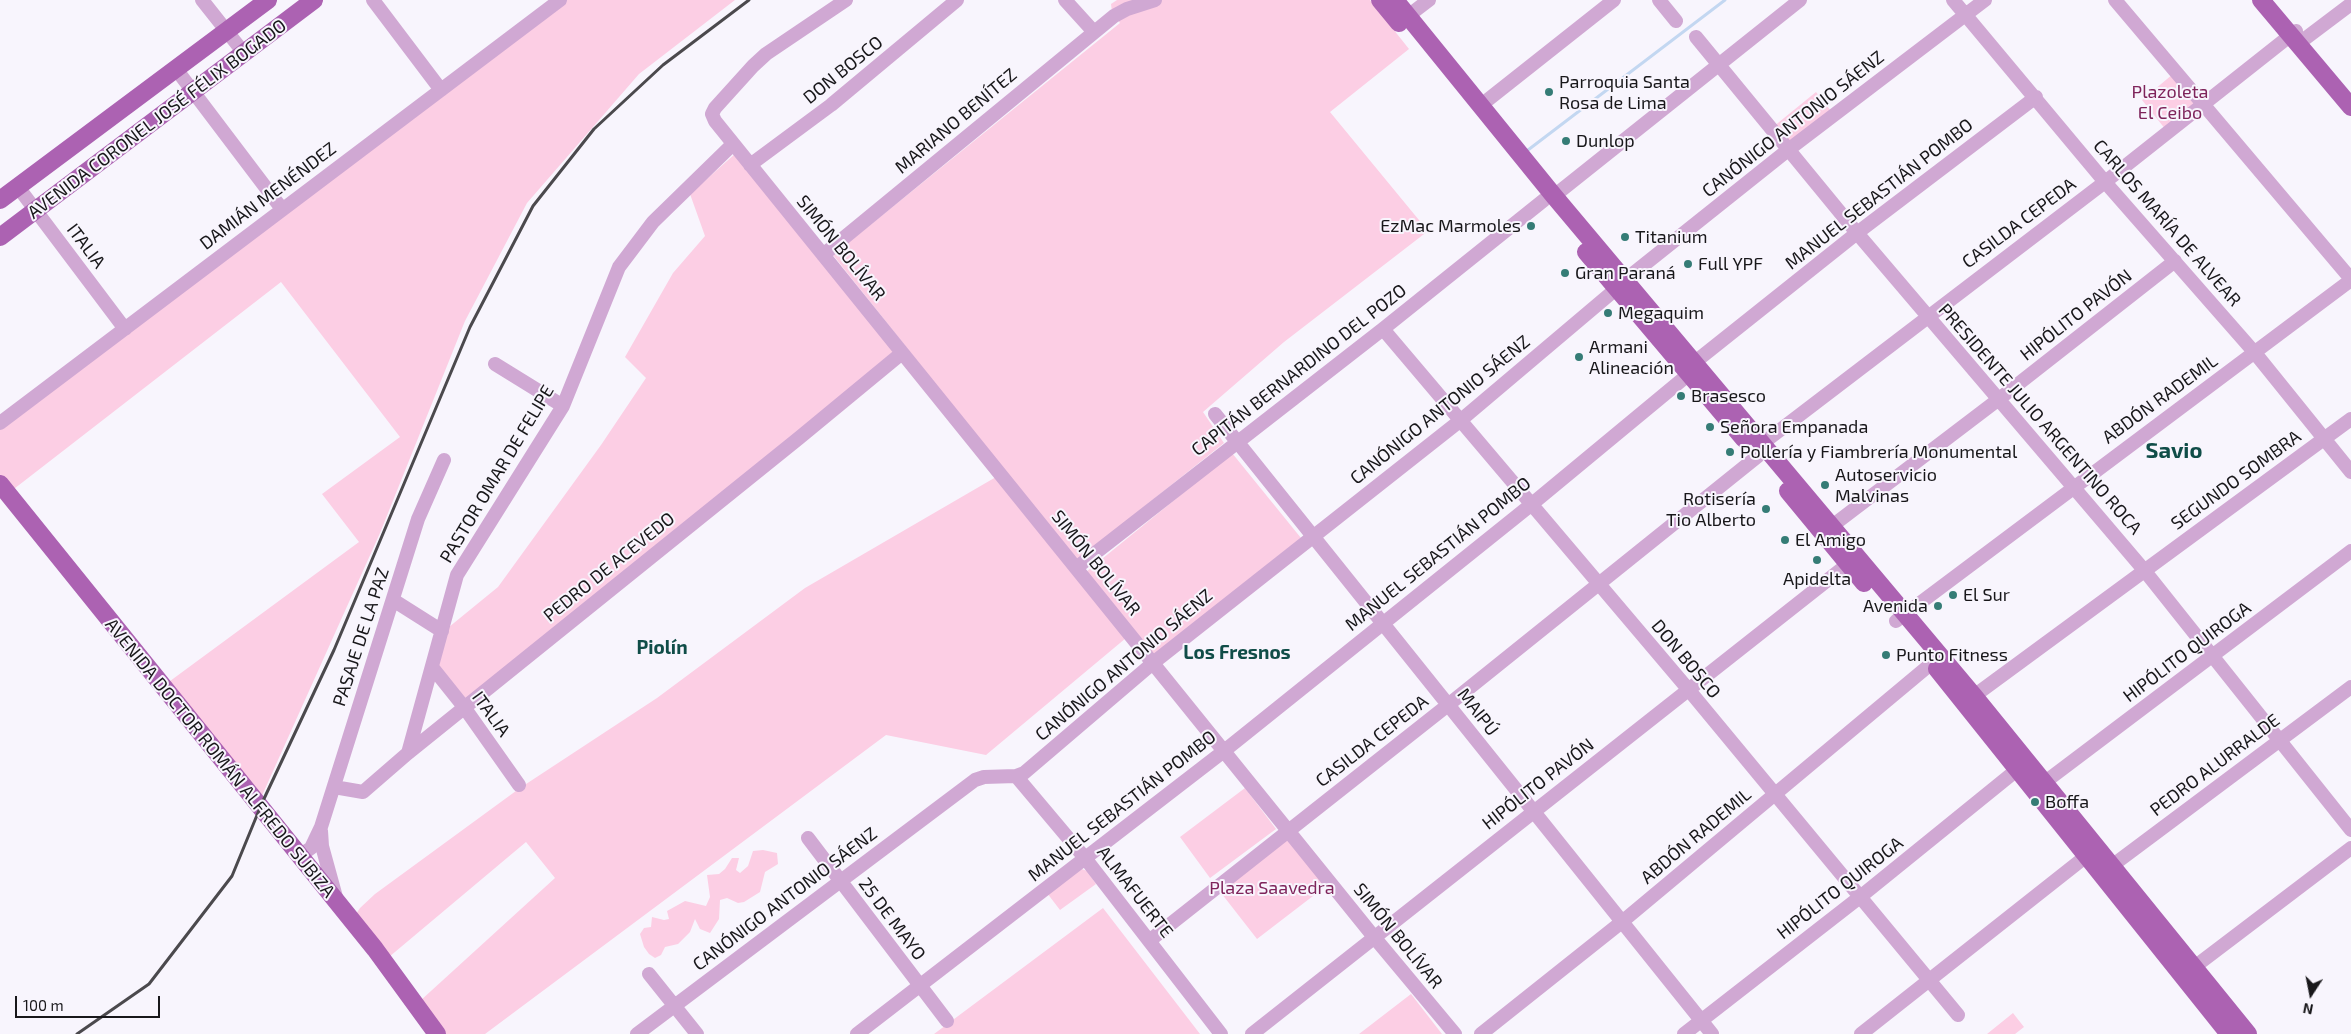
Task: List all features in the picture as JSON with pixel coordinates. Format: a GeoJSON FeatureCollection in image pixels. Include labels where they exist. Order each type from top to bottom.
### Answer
{"type":"FeatureCollection","features":[{"type":"Feature","properties":{"kind":"main road","name":"AVENIDA CORONEL JOSÉ FÉLIX BOGADO"},"geometry":{"type":"LineString","coordinates":[[0,200],[268,0]]}},
{"type":"Feature","properties":{"kind":"main road","name":"AVENIDA CORONEL JOSÉ FÉLIX BOGADO"},"geometry":{"type":"LineString","coordinates":[[0,237],[314,0]]}},
{"type":"Feature","properties":{"kind":"main road"},"geometry":{"type":"LineString","coordinates":[[1380,0],[1760,449],[1848,564],[1901,617],[1974,696],[2045,782],[2092,851],[2229,1034]]}},
{"type":"Feature","properties":{"kind":"main road"},"geometry":{"type":"LineString","coordinates":[[1395,0],[1480,106],[1549,198]]}},
{"type":"Feature","properties":{"kind":"main road"},"geometry":{"type":"LineString","coordinates":[[2261,0],[2351,96]]}},
{"type":"Feature","properties":{"kind":"main road"},"geometry":{"type":"LineString","coordinates":[[2272,0],[2297,37],[2351,107]]}},
{"type":"Feature","properties":{"kind":"main road"},"geometry":{"type":"LineString","coordinates":[[1760,449],[1832,526],[1901,617],[1932,663],[2018,769],[2092,851]]}},
{"type":"Feature","properties":{"kind":"main road","name":"AVENIDA DOCTOR ROMÁN ALFREDO SUBIZA"},"geometry":{"type":"LineString","coordinates":[[0,484],[372,946],[437,1034]]}},
{"type":"Feature","properties":{"kind":"main road"},"geometry":{"type":"LineString","coordinates":[[2106,870],[2193,968],[2248,1034]]}},
{"type":"Feature","properties":{"kind":"street"},"geometry":{"type":"LineString","coordinates":[[202,0],[244,52]]}},
{"type":"Feature","properties":{"kind":"street"},"geometry":{"type":"LineString","coordinates":[[373,0],[441,90]]}},
{"type":"Feature","properties":{"kind":"street","name":"DAMIÁN MENÉNDEZ"},"geometry":{"type":"LineString","coordinates":[[0,423],[560,0]]}},
{"type":"Feature","properties":{"kind":"street","name":"SIMÓN BOLÍVAR"},"geometry":{"type":"LineString","coordinates":[[846,0],[766,54],[721,101],[712,114],[715,122],[1374,937],[1455,1034]]}},
{"type":"Feature","properties":{"kind":"street","name":"DON BOSCO"},"geometry":{"type":"LineString","coordinates":[[750,165],[831,105],[957,0]]}},
{"type":"Feature","properties":{"kind":"street"},"geometry":{"type":"LineString","coordinates":[[1065,0],[1094,32]]}},
{"type":"Feature","properties":{"kind":"street","name":"MARIANO BENÍTEZ"},"geometry":{"type":"LineString","coordinates":[[823,255],[1114,16],[1127,9],[1155,0]]}},
{"type":"Feature","properties":{"kind":"street"},"geometry":{"type":"LineString","coordinates":[[1408,16],[1429,0]]}},
{"type":"Feature","properties":{"kind":"street"},"geometry":{"type":"LineString","coordinates":[[1480,106],[1614,0]]}},
{"type":"Feature","properties":{"kind":"street"},"geometry":{"type":"LineString","coordinates":[[1659,0],[1676,21]]}},
{"type":"Feature","properties":{"kind":"street","name":"CAPITÁN BERNARDINO DEL POZO"},"geometry":{"type":"LineString","coordinates":[[1076,568],[1238,443],[1800,0]]}},
{"type":"Feature","properties":{"kind":"street","name":"CARLOS MARÍA DE ALVEAR"},"geometry":{"type":"LineString","coordinates":[[1953,0],[2106,182],[2254,353],[2351,472]]}},
{"type":"Feature","properties":{"kind":"street","name":"CANÓNIGO ANTONIO SÁENZ"},"geometry":{"type":"LineString","coordinates":[[637,1034],[975,780],[984,777],[1016,776],[1024,773],[1153,663],[1461,420],[1621,284],[1788,150],[1985,0]]}},
{"type":"Feature","properties":{"kind":"street"},"geometry":{"type":"LineString","coordinates":[[2115,0],[2351,280]]}},
{"type":"Feature","properties":{"kind":"street","name":"CASILDA CEPEDA"},"geometry":{"type":"LineString","coordinates":[[1148,941],[1599,584],[1760,449],[1927,316],[2297,37],[2351,4]]}},
{"type":"Feature","properties":{"kind":"street","name":"PRESIDENTE JULIO ARGENTINO ROCA"},"geometry":{"type":"LineString","coordinates":[[1696,37],[1857,233],[2144,570],[2214,655],[2351,830]]}},
{"type":"Feature","properties":{"kind":"street"},"geometry":{"type":"LineString","coordinates":[[176,69],[282,210]]}},
{"type":"Feature","properties":{"kind":"street","name":"MANUEL SEBASTIÁN POMBO"},"geometry":{"type":"LineString","coordinates":[[858,1034],[1224,751],[1532,504],[1692,368],[1857,233],[2036,97]]}},
{"type":"Feature","properties":{"kind":"street","name":"PASTOR OMAR DE FELIPE"},"geometry":{"type":"LineString","coordinates":[[408,753],[457,575],[563,406],[602,306],[623,261],[639,238],[663,211],[733,144]]}},
{"type":"Feature","properties":{"kind":"street","name":"ITALIA"},"geometry":{"type":"LineString","coordinates":[[18,187],[124,329]]}},
{"type":"Feature","properties":{"kind":"street","name":"HIPÓLITO PAVÓN"},"geometry":{"type":"LineString","coordinates":[[1832,526],[2175,262]]}},
{"type":"Feature","properties":{"kind":"street","name":"ABDÓN RADEMIL"},"geometry":{"type":"LineString","coordinates":[[1901,617],[2351,280]]}},
{"type":"Feature","properties":{"kind":"street","name":"DON BOSCO"},"geometry":{"type":"LineString","coordinates":[[1383,329],[1688,689],[1958,1015]]}},
{"type":"Feature","properties":{"kind":"street","name":"PEDRO DE ACEVEDO"},"geometry":{"type":"LineString","coordinates":[[334,787],[363,792],[464,707],[902,353]]}},
{"type":"Feature","properties":{"kind":"street"},"geometry":{"type":"LineString","coordinates":[[495,364],[563,406]]}},
{"type":"Feature","properties":{"kind":"street","name":"MAIPÚ"},"geometry":{"type":"LineString","coordinates":[[1215,414],[1712,1034]]}},
{"type":"Feature","properties":{"kind":"street","name":"SEGUNDO SOMBRA"},"geometry":{"type":"LineString","coordinates":[[1974,696],[2351,419]]}},
{"type":"Feature","properties":{"kind":"street","name":"PASAJE DE LA PAZ"},"geometry":{"type":"LineString","coordinates":[[299,856],[311,848],[321,827],[418,519],[444,460]]}},
{"type":"Feature","properties":{"kind":"street","name":"HIPÓLITO QUIROGA"},"geometry":{"type":"LineString","coordinates":[[2045,782],[2351,551]]}},
{"type":"Feature","properties":{"kind":"street","name":"HIPÓLITO PAVÓN"},"geometry":{"type":"LineString","coordinates":[[1252,1034],[1848,564]]}},
{"type":"Feature","properties":{"kind":"street"},"geometry":{"type":"LineString","coordinates":[[393,600],[442,631]]}},
{"type":"Feature","properties":{"kind":"street","name":"ABDÓN RADEMIL"},"geometry":{"type":"LineString","coordinates":[[1481,1034],[1623,921],[1932,663]]}},
{"type":"Feature","properties":{"kind":"street","name":"ITALIA"},"geometry":{"type":"LineString","coordinates":[[432,667],[464,707],[519,785]]}},
{"type":"Feature","properties":{"kind":"street","name":"PEDRO ALURRALDE"},"geometry":{"type":"LineString","coordinates":[[2106,870],[2351,687]]}},
{"type":"Feature","properties":{"kind":"street","name":"HIPÓLITO QUIROGA"},"geometry":{"type":"LineString","coordinates":[[1684,1034],[1860,897],[2018,769]]}},
{"type":"Feature","properties":{"kind":"street","name":"ALMAFUERTE"},"geometry":{"type":"LineString","coordinates":[[1016,776],[1085,858],[1221,1034]]}},
{"type":"Feature","properties":{"kind":"street","name":"PASAJE DE LA PAZ"},"geometry":{"type":"LineString","coordinates":[[321,827],[322,846],[338,905]]}},
{"type":"Feature","properties":{"kind":"street","name":"25 DE MAYO"},"geometry":{"type":"LineString","coordinates":[[808,838],[947,1021]]}},
{"type":"Feature","properties":{"kind":"street"},"geometry":{"type":"LineString","coordinates":[[2193,968],[2351,848]]}},
{"type":"Feature","properties":{"kind":"street"},"geometry":{"type":"LineString","coordinates":[[1861,1034],[2092,851]]}},
{"type":"Feature","properties":{"kind":"street"},"geometry":{"type":"LineString","coordinates":[[649,974],[697,1034]]}},
{"type":"Feature","properties":{"kind":"green space"},"geometry":{"type":"Polygon","coordinates":[[[566,0],[735,0],[639,74],[527,203],[465,321],[380,533],[260,800],[166,684],[359,542],[322,494],[400,437],[281,282],[10,492],[0,479],[0,429],[566,0]]]}},
{"type":"Feature","properties":{"kind":"green space"},"geometry":{"type":"Polygon","coordinates":[[[1117,0],[1370,0],[1409,49],[1330,112],[1428,231],[1284,342],[1203,412],[1224,443],[1076,561],[833,255],[1120,23],[1112,12],[1111,4],[1117,0]]]}},
{"type":"Feature","properties":{"kind":"green space","name":"Plazoleta El Ceibo"},"geometry":{"type":"Polygon","coordinates":[[[2173,74],[2198,104],[2166,130],[2142,100],[2173,74]]]}},
{"type":"Feature","properties":{"kind":"green space"},"geometry":{"type":"Polygon","coordinates":[[[1816,92],[1831,111],[1789,146],[1773,127],[1816,92]]]}},
{"type":"Feature","properties":{"kind":"green space"},"geometry":{"type":"Polygon","coordinates":[[[736,153],[894,351],[758,465],[464,700],[438,665],[449,627],[498,587],[601,445],[646,378],[625,357],[673,273],[705,236],[690,194],[736,153]]]}},
{"type":"Feature","properties":{"kind":"green space"},"geometry":{"type":"Polygon","coordinates":[[[1232,453],[1301,538],[1153,655],[1086,572],[1232,453]]]}},
{"type":"Feature","properties":{"kind":"green space"},"geometry":{"type":"Polygon","coordinates":[[[996,477],[1126,638],[986,755],[886,735],[485,1034],[444,1034],[420,1001],[555,878],[526,842],[389,957],[356,914],[360,908],[375,894],[520,788],[657,698],[805,588],[996,477]]]}},
{"type":"Feature","properties":{"kind":"green space"},"geometry":{"type":"Polygon","coordinates":[[[1245,788],[1276,829],[1210,878],[1180,837],[1245,788]]]}},
{"type":"Feature","properties":{"kind":"green space","name":"Plaza Saavedra"},"geometry":{"type":"Polygon","coordinates":[[[1287,836],[1326,886],[1257,939],[1218,889],[1287,836]]]}},
{"type":"Feature","properties":{"kind":"green space"},"geometry":{"type":"Polygon","coordinates":[[[763,850],[777,853],[778,864],[765,872],[760,892],[744,902],[738,903],[727,898],[720,900],[719,919],[710,933],[700,929],[695,919],[690,932],[678,944],[665,947],[661,955],[655,958],[649,954],[644,947],[640,934],[644,928],[651,927],[652,917],[664,920],[669,919],[667,911],[685,901],[706,906],[710,897],[707,875],[719,874],[725,869],[732,858],[739,858],[736,870],[740,873],[748,866],[753,851],[763,850]]]}},
{"type":"Feature","properties":{"kind":"green space"},"geometry":{"type":"Polygon","coordinates":[[[1082,869],[1087,871],[1096,884],[1060,910],[1047,893],[1082,869]]]}},
{"type":"Feature","properties":{"kind":"green space"},"geometry":{"type":"Polygon","coordinates":[[[1103,908],[1200,1034],[934,1034],[1103,908]]]}},
{"type":"Feature","properties":{"kind":"green space"},"geometry":{"type":"Polygon","coordinates":[[[1411,994],[1442,1034],[1359,1034],[1411,994]]]}},
{"type":"Feature","properties":{"kind":"green space"},"geometry":{"type":"Polygon","coordinates":[[[2013,1013],[2024,1027],[2015,1034],[1987,1034],[2013,1013]]]}},
{"type":"Feature","properties":{"kind":"waterway"},"geometry":{"type":"LineString","coordinates":[[1528,150],[1725,0]]}},
{"type":"Feature","properties":{"kind":"railway"},"geometry":{"type":"LineString","coordinates":[[77,1034],[149,984],[232,876],[262,803],[334,650],[470,327],[533,206],[594,129],[663,65],[749,0]]}},
{"type":"Feature","properties":{"kind":"place","name":"Parroquia Santa Rosa de Lima"},"geometry":{"type":"Point","coordinates":[1549,92]}},
{"type":"Feature","properties":{"kind":"place","name":"Dunlop"},"geometry":{"type":"Point","coordinates":[1566,141]}},
{"type":"Feature","properties":{"kind":"place","name":"EzMac Marmoles"},"geometry":{"type":"Point","coordinates":[1531,226]}},
{"type":"Feature","properties":{"kind":"place","name":"Titanium"},"geometry":{"type":"Point","coordinates":[1625,237]}},
{"type":"Feature","properties":{"kind":"place","name":"Full YPF"},"geometry":{"type":"Point","coordinates":[1688,264]}},
{"type":"Feature","properties":{"kind":"place","name":"Gran Paraná"},"geometry":{"type":"Point","coordinates":[1565,273]}},
{"type":"Feature","properties":{"kind":"place","name":"Megaquim"},"geometry":{"type":"Point","coordinates":[1608,313]}},
{"type":"Feature","properties":{"kind":"place","name":"Armani Alineación"},"geometry":{"type":"Point","coordinates":[1579,357]}},
{"type":"Feature","properties":{"kind":"place","name":"Brasesco"},"geometry":{"type":"Point","coordinates":[1681,396]}},
{"type":"Feature","properties":{"kind":"place","name":"Señora Empanada"},"geometry":{"type":"Point","coordinates":[1710,427]}},
{"type":"Feature","properties":{"kind":"place","name":"Pollería y Fiambrería Monumental"},"geometry":{"type":"Point","coordinates":[1730,452]}},
{"type":"Feature","properties":{"kind":"place","name":"Autoservicio Malvinas"},"geometry":{"type":"Point","coordinates":[1825,485]}},
{"type":"Feature","properties":{"kind":"place","name":"Rotisería Tio Alberto"},"geometry":{"type":"Point","coordinates":[1766,509]}},
{"type":"Feature","properties":{"kind":"place","name":"El Amigo"},"geometry":{"type":"Point","coordinates":[1785,540]}},
{"type":"Feature","properties":{"kind":"place","name":"Apidelta"},"geometry":{"type":"Point","coordinates":[1817,560]}},
{"type":"Feature","properties":{"kind":"place","name":"El Sur"},"geometry":{"type":"Point","coordinates":[1953,595]}},
{"type":"Feature","properties":{"kind":"place","name":"Avenida"},"geometry":{"type":"Point","coordinates":[1938,606]}},
{"type":"Feature","properties":{"kind":"place","name":"Punto Fitness"},"geometry":{"type":"Point","coordinates":[1886,655]}},
{"type":"Feature","properties":{"kind":"place","name":"Boffa"},"geometry":{"type":"Point","coordinates":[2035,802]}},
{"type":"Feature","properties":{"kind":"district","name":"Savio"},"geometry":{"type":"Point","coordinates":[2174,451]}},
{"type":"Feature","properties":{"kind":"district","name":"Piolín"},"geometry":{"type":"Point","coordinates":[662,648]}},
{"type":"Feature","properties":{"kind":"district","name":"Los Fresnos"},"geometry":{"type":"Point","coordinates":[1237,653]}}]}
